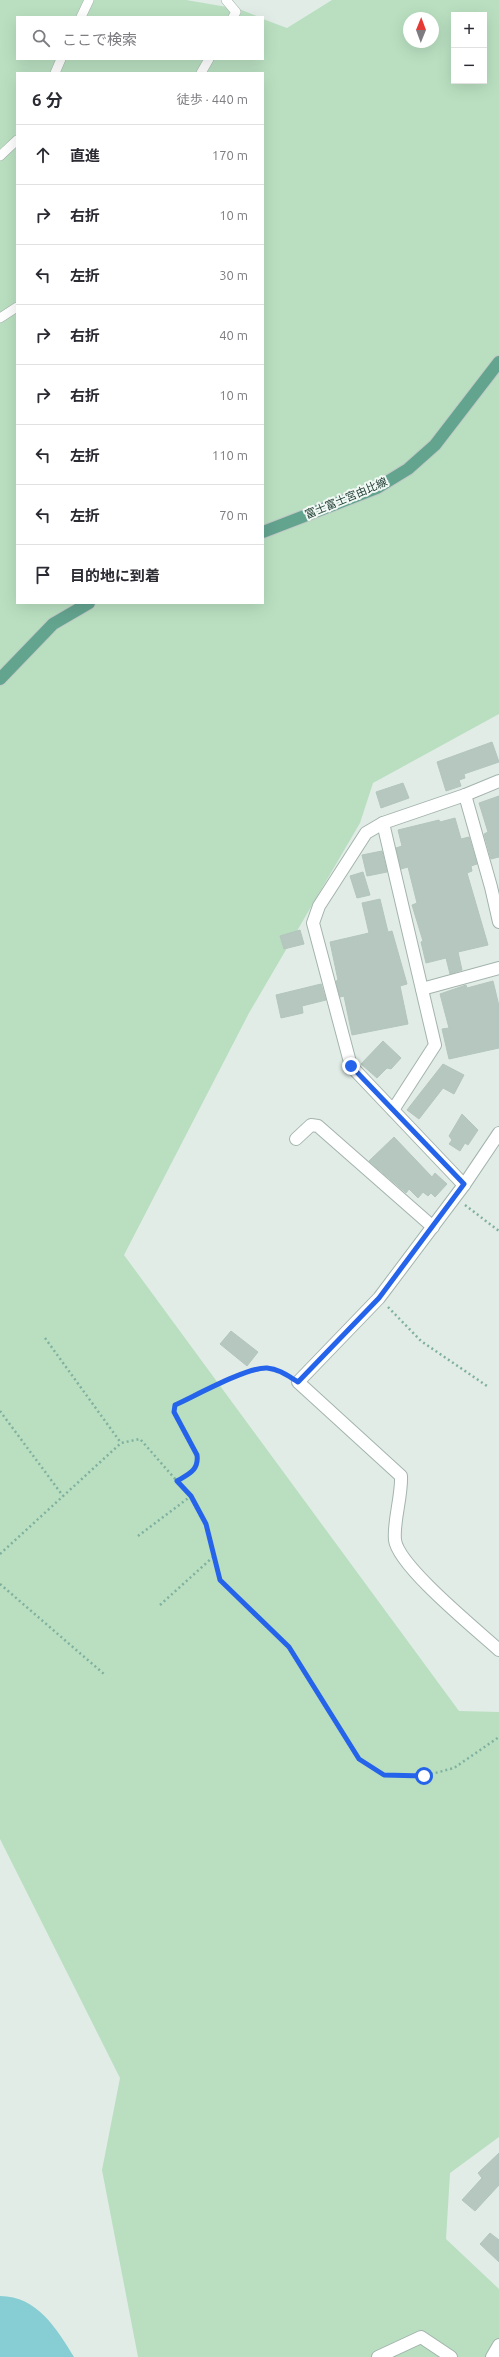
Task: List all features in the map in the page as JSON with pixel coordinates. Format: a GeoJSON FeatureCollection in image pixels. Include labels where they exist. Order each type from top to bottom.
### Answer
{"type":"FeatureCollection","features":[{"type":"Feature","properties":{"kind":"main road","name":"富士富士宮由比線"},"geometry":{"type":"LineString","coordinates":[[264,532],[377,488],[408,469],[435,445],[499,362]]}},
{"type":"Feature","properties":{"kind":"main road"},"geometry":{"type":"LineString","coordinates":[[0,679],[53,624],[87,604]]}},
{"type":"Feature","properties":{"kind":"street"},"geometry":{"type":"LineString","coordinates":[[464,1184],[351,1066],[313,923],[319,906],[366,833],[383,823],[465,795],[499,781]]}},
{"type":"Feature","properties":{"kind":"street"},"geometry":{"type":"LineString","coordinates":[[465,795],[495,886],[499,922]]}},
{"type":"Feature","properties":{"kind":"street"},"geometry":{"type":"LineString","coordinates":[[383,823],[435,1045],[393,1110]]}},
{"type":"Feature","properties":{"kind":"street"},"geometry":{"type":"LineString","coordinates":[[422,989],[499,968]]}},
{"type":"Feature","properties":{"kind":"street"},"geometry":{"type":"LineString","coordinates":[[296,1139],[311,1125],[318,1126],[433,1227]]}},
{"type":"Feature","properties":{"kind":"street"},"geometry":{"type":"LineString","coordinates":[[499,1133],[455,1197],[379,1298],[298,1382],[401,1476],[402,1489],[395,1538],[397,1550],[443,1602],[499,1650]]}},
{"type":"Feature","properties":{"kind":"street"},"geometry":{"type":"LineString","coordinates":[[378,2357],[421,2337],[451,2357]]}},
{"type":"Feature","properties":{"kind":"street"},"geometry":{"type":"LineString","coordinates":[[492,2357],[499,2344]]}},
{"type":"Feature","properties":{"kind":"lane"},"geometry":{"type":"LineString","coordinates":[[81,16],[89,0]]}},
{"type":"Feature","properties":{"kind":"lane"},"geometry":{"type":"LineString","coordinates":[[226,0],[236,12],[234,16]]}},
{"type":"Feature","properties":{"kind":"lane"},"geometry":{"type":"LineString","coordinates":[[55,72],[61,60]]}},
{"type":"Feature","properties":{"kind":"lane"},"geometry":{"type":"LineString","coordinates":[[202,72],[208,60]]}},
{"type":"Feature","properties":{"kind":"lane"},"geometry":{"type":"LineString","coordinates":[[0,156],[16,141]]}},
{"type":"Feature","properties":{"kind":"lane"},"geometry":{"type":"LineString","coordinates":[[0,318],[16,308]]}},
{"type":"Feature","properties":{"kind":"path"},"geometry":{"type":"LineString","coordinates":[[455,1197],[499,1231]]}},
{"type":"Feature","properties":{"kind":"path"},"geometry":{"type":"LineString","coordinates":[[379,1298],[421,1342],[487,1386]]}},
{"type":"Feature","properties":{"kind":"path"},"geometry":{"type":"LineString","coordinates":[[45,1338],[122,1443]]}},
{"type":"Feature","properties":{"kind":"path"},"geometry":{"type":"LineString","coordinates":[[177,1481],[193,1472],[198,1462],[197,1455],[174,1412],[175,1405],[242,1374],[266,1368],[283,1372],[298,1382]]}},
{"type":"Feature","properties":{"kind":"path"},"geometry":{"type":"LineString","coordinates":[[0,1412],[62,1496]]}},
{"type":"Feature","properties":{"kind":"path"},"geometry":{"type":"LineString","coordinates":[[0,1554],[122,1443],[140,1439],[191,1496],[206,1524],[213,1557],[220,1580],[289,1647],[359,1759],[384,1775],[424,1776],[454,1768],[499,1737]]}},
{"type":"Feature","properties":{"kind":"path"},"geometry":{"type":"LineString","coordinates":[[138,1536],[191,1496]]}},
{"type":"Feature","properties":{"kind":"path"},"geometry":{"type":"LineString","coordinates":[[160,1605],[213,1557]]}},
{"type":"Feature","properties":{"kind":"path"},"geometry":{"type":"LineString","coordinates":[[0,1584],[104,1674]]}},
{"type":"Feature","properties":{"kind":"green space"},"geometry":{"type":"Polygon","coordinates":[[[0,0],[186,0],[239,9],[256,16],[16,16],[16,60],[264,60],[264,19],[287,28],[332,0],[499,0],[499,714],[373,783],[360,823],[249,1013],[124,1255],[459,1711],[499,1712],[499,2137],[450,2173],[446,2239],[499,2289],[499,2357],[138,2357],[102,2170],[120,2078],[0,1839],[0,0]]]}},
{"type":"Feature","properties":{"kind":"water"},"geometry":{"type":"Polygon","coordinates":[[[0,2296],[13,2297],[35,2308],[53,2325],[74,2357],[0,2357],[0,2296]]]}},
{"type":"Feature","properties":{"kind":"building"},"geometry":{"type":"Polygon","coordinates":[[[492,742],[499,762],[464,774],[465,778],[459,780],[461,786],[446,791],[437,762],[492,742]]]}},
{"type":"Feature","properties":{"kind":"building"},"geometry":{"type":"Polygon","coordinates":[[[403,783],[409,798],[381,808],[376,792],[403,783]]]}},
{"type":"Feature","properties":{"kind":"building"},"geometry":{"type":"Polygon","coordinates":[[[499,796],[499,857],[491,859],[484,834],[488,832],[479,803],[499,796]]]}},
{"type":"Feature","properties":{"kind":"building"},"geometry":{"type":"Polygon","coordinates":[[[455,818],[461,839],[469,837],[477,864],[471,866],[472,871],[467,873],[488,945],[458,952],[462,970],[450,974],[446,958],[426,963],[421,942],[423,941],[412,905],[417,903],[408,867],[401,869],[396,848],[402,846],[398,830],[439,820],[440,822],[455,818]]]}},
{"type":"Feature","properties":{"kind":"building"},"geometry":{"type":"Polygon","coordinates":[[[382,851],[387,872],[367,876],[362,855],[382,851]]]}},
{"type":"Feature","properties":{"kind":"building"},"geometry":{"type":"Polygon","coordinates":[[[363,872],[370,895],[357,898],[350,876],[363,872]]]}},
{"type":"Feature","properties":{"kind":"building"},"geometry":{"type":"Polygon","coordinates":[[[380,899],[388,932],[392,931],[407,984],[400,986],[408,1024],[352,1035],[344,996],[340,997],[336,981],[338,980],[330,942],[369,933],[362,903],[380,899]]]}},
{"type":"Feature","properties":{"kind":"building"},"geometry":{"type":"Polygon","coordinates":[[[300,930],[304,944],[284,949],[280,936],[300,930]]]}},
{"type":"Feature","properties":{"kind":"building"},"geometry":{"type":"Polygon","coordinates":[[[493,981],[499,1006],[499,1048],[449,1059],[442,1029],[449,1028],[440,994],[466,985],[467,988],[493,981]]]}},
{"type":"Feature","properties":{"kind":"building"},"geometry":{"type":"Polygon","coordinates":[[[321,984],[326,1000],[302,1006],[303,1013],[281,1018],[276,995],[321,984]]]}},
{"type":"Feature","properties":{"kind":"building"},"geometry":{"type":"Polygon","coordinates":[[[383,1041],[401,1058],[391,1069],[387,1068],[377,1078],[361,1064],[383,1041]]]}},
{"type":"Feature","properties":{"kind":"building"},"geometry":{"type":"Polygon","coordinates":[[[443,1064],[464,1075],[454,1094],[443,1088],[419,1119],[407,1110],[443,1064]]]}},
{"type":"Feature","properties":{"kind":"building"},"geometry":{"type":"Polygon","coordinates":[[[462,1114],[478,1130],[468,1145],[465,1143],[460,1151],[449,1144],[452,1140],[449,1136],[462,1114]]]}},
{"type":"Feature","properties":{"kind":"building"},"geometry":{"type":"Polygon","coordinates":[[[394,1137],[432,1177],[435,1173],[447,1184],[435,1197],[431,1193],[428,1196],[423,1192],[418,1198],[409,1189],[406,1193],[369,1161],[394,1137]]]}},
{"type":"Feature","properties":{"kind":"building"},"geometry":{"type":"Polygon","coordinates":[[[231,1331],[258,1352],[247,1366],[220,1344],[231,1331]]]}},
{"type":"Feature","properties":{"kind":"building"},"geometry":{"type":"Polygon","coordinates":[[[499,2153],[499,2185],[475,2211],[462,2200],[482,2178],[478,2173],[499,2153]]]}},
{"type":"Feature","properties":{"kind":"building"},"geometry":{"type":"Polygon","coordinates":[[[490,2233],[499,2240],[499,2262],[480,2244],[490,2233]]]}},
{"type":"Feature","properties":{"kind":"route"},"geometry":{"type":"LineString","coordinates":[[351,1066],[464,1184],[379,1298],[298,1382],[283,1372],[266,1368],[242,1374],[175,1405],[174,1412],[197,1455],[198,1462],[193,1472],[177,1481],[191,1496],[206,1524],[213,1557],[220,1580],[289,1647],[359,1759],[384,1775],[424,1776]]}}]}
